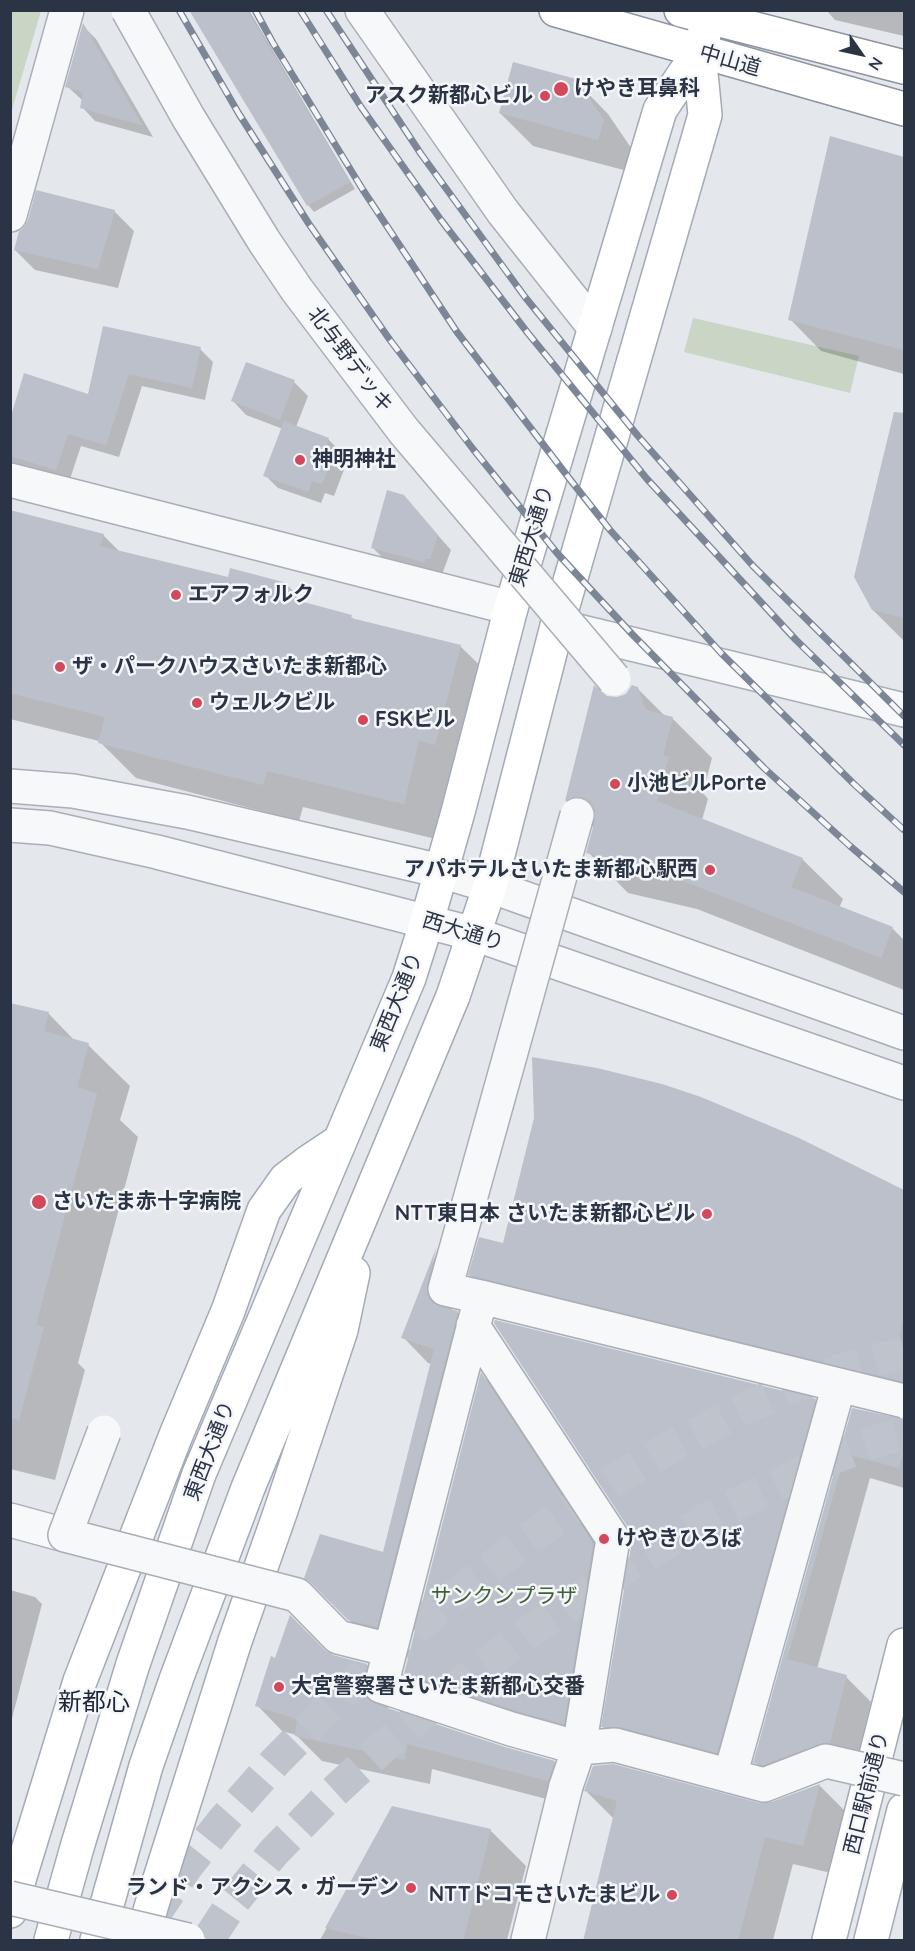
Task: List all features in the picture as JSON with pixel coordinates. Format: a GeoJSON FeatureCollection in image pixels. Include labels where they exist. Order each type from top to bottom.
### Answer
{"type":"FeatureCollection","features":[{"type":"Feature","properties":{"kind":"main road","name":"中山道"},"geometry":{"type":"LineString","coordinates":[[556,10],[904,109]]}},
{"type":"Feature","properties":{"kind":"main road","name":"東西大通り"},"geometry":{"type":"LineString","coordinates":[[97,1941],[146,1766],[177,1677],[248,1488],[453,996],[490,886],[557,626],[705,115],[699,52],[700,13]]}},
{"type":"Feature","properties":{"kind":"main road","name":"中山道"},"geometry":{"type":"LineString","coordinates":[[700,13],[904,67]]}},
{"type":"Feature","properties":{"kind":"main road","name":"東西大通り"},"geometry":{"type":"LineString","coordinates":[[51,1941],[133,1664],[200,1474],[409,978],[428,921],[511,608],[660,110],[699,52]]}},
{"type":"Feature","properties":{"kind":"main road"},"geometry":{"type":"LineString","coordinates":[[10,1911],[80,1682],[176,1436],[228,1311],[264,1210],[286,1179],[340,1141]]}},
{"type":"Feature","properties":{"kind":"main road"},"geometry":{"type":"LineString","coordinates":[[142,1941],[235,1641],[341,1330],[370,1196]]}},
{"type":"Feature","properties":{"kind":"main road","name":"西口駅前通り"},"geometry":{"type":"LineString","coordinates":[[829,1941],[904,1646]]}},
{"type":"Feature","properties":{"kind":"main road","name":"西口駅前通り"},"geometry":{"type":"LineString","coordinates":[[871,1941],[904,1810]]}},
{"type":"Feature","properties":{"kind":"street"},"geometry":{"type":"LineString","coordinates":[[10,215],[15,183],[67,10]]}},
{"type":"Feature","properties":{"kind":"street","name":"北与野デッキ"},"geometry":{"type":"LineString","coordinates":[[128,10],[188,117],[297,290],[403,430],[614,679]]}},
{"type":"Feature","properties":{"kind":"street"},"geometry":{"type":"LineString","coordinates":[[362,10],[503,212],[595,328]]}},
{"type":"Feature","properties":{"kind":"street"},"geometry":{"type":"LineString","coordinates":[[10,480],[511,608]]}},
{"type":"Feature","properties":{"kind":"street"},"geometry":{"type":"LineString","coordinates":[[557,626],[904,710]]}},
{"type":"Feature","properties":{"kind":"street"},"geometry":{"type":"LineString","coordinates":[[10,786],[73,791],[187,812],[441,871],[490,886],[904,1033]]}},
{"type":"Feature","properties":{"kind":"street"},"geometry":{"type":"LineString","coordinates":[[528,1941],[566,1786],[579,1748],[613,1539],[477,1312],[445,1289],[577,815]]}},
{"type":"Feature","properties":{"kind":"street","name":"西大通り"},"geometry":{"type":"LineString","coordinates":[[10,825],[50,828],[156,852],[474,934],[904,1083]]}},
{"type":"Feature","properties":{"kind":"street"},"geometry":{"type":"LineString","coordinates":[[477,1312],[839,1385],[904,1401]]}},
{"type":"Feature","properties":{"kind":"street"},"geometry":{"type":"LineString","coordinates":[[477,1312],[381,1686],[511,1729],[579,1748],[615,1745],[764,1785],[826,1761],[904,1779]]}},
{"type":"Feature","properties":{"kind":"street"},"geometry":{"type":"LineString","coordinates":[[730,1776],[839,1385]]}},
{"type":"Feature","properties":{"kind":"street"},"geometry":{"type":"LineString","coordinates":[[65,1535],[104,1432]]}},
{"type":"Feature","properties":{"kind":"street"},"geometry":{"type":"LineString","coordinates":[[10,1520],[297,1596],[338,1637],[390,1650]]}},
{"type":"Feature","properties":{"kind":"street"},"geometry":{"type":"LineString","coordinates":[[10,1898],[188,1941]]}},
{"type":"Feature","properties":{"kind":"green space"},"geometry":{"type":"Polygon","coordinates":[[[10,11],[41,11],[11,113],[10,11]]]}},
{"type":"Feature","properties":{"kind":"green space"},"geometry":{"type":"Polygon","coordinates":[[[693,318],[859,356],[850,393],[684,352],[693,318]]]}},
{"type":"Feature","properties":{"kind":"building"},"geometry":{"type":"Polygon","coordinates":[[[189,10],[247,10],[350,182],[307,206],[189,10]]]}},
{"type":"Feature","properties":{"kind":"building"},"geometry":{"type":"Polygon","coordinates":[[[83,23],[142,125],[80,108],[83,92],[65,87],[83,23]]]}},
{"type":"Feature","properties":{"kind":"building","name":"アスク新都心ビル"},"geometry":{"type":"Polygon","coordinates":[[[513,62],[576,79],[604,120],[598,140],[499,113],[513,62]]]}},
{"type":"Feature","properties":{"kind":"building"},"geometry":{"type":"Polygon","coordinates":[[[830,136],[904,157],[904,350],[788,320],[830,136]]]}},
{"type":"Feature","properties":{"kind":"building"},"geometry":{"type":"Polygon","coordinates":[[[36,190],[115,210],[98,269],[14,250],[19,231],[28,220],[36,190]]]}},
{"type":"Feature","properties":{"kind":"building"},"geometry":{"type":"Polygon","coordinates":[[[103,326],[201,347],[192,388],[129,374],[106,445],[68,434],[56,470],[10,456],[10,419],[24,373],[88,394],[103,326]]]}},
{"type":"Feature","properties":{"kind":"building"},"geometry":{"type":"Polygon","coordinates":[[[246,362],[295,380],[280,420],[231,401],[246,362]]]}},
{"type":"Feature","properties":{"kind":"building"},"geometry":{"type":"Polygon","coordinates":[[[894,412],[904,413],[904,618],[872,610],[854,577],[894,412]]]}},
{"type":"Feature","properties":{"kind":"building"},"geometry":{"type":"Polygon","coordinates":[[[284,421],[329,438],[325,449],[333,453],[324,480],[321,484],[312,481],[308,492],[263,476],[284,421]]]}},
{"type":"Feature","properties":{"kind":"building"},"geometry":{"type":"Polygon","coordinates":[[[387,490],[404,495],[438,535],[430,559],[425,559],[424,562],[371,548],[387,490]]]}},
{"type":"Feature","properties":{"kind":"building"},"geometry":{"type":"Polygon","coordinates":[[[10,510],[104,534],[100,546],[228,577],[230,568],[287,583],[285,597],[352,615],[351,618],[461,645],[435,745],[419,741],[404,804],[267,771],[263,785],[98,743],[105,717],[10,693],[10,510]]]}},
{"type":"Feature","properties":{"kind":"building"},"geometry":{"type":"Polygon","coordinates":[[[594,685],[607,696],[617,697],[626,694],[632,685],[638,687],[646,710],[673,717],[663,755],[669,757],[657,801],[803,858],[791,887],[893,927],[881,958],[655,870],[586,853],[595,820],[595,810],[591,802],[583,797],[573,797],[565,801],[594,685]]]}},
{"type":"Feature","properties":{"kind":"building","name":"さいたま赤十字病院"},"geometry":{"type":"Polygon","coordinates":[[[10,1003],[49,1012],[44,1031],[89,1043],[77,1087],[97,1094],[36,1325],[44,1327],[19,1420],[10,1418],[10,1003]]]}},
{"type":"Feature","properties":{"kind":"building","name":"NTT東日本 さいたま新都心ビル"},"geometry":{"type":"Polygon","coordinates":[[[532,1057],[597,1068],[662,1084],[701,1097],[799,1138],[904,1190],[904,1316],[898,1344],[904,1347],[904,1382],[468,1275],[479,1237],[503,1243],[534,1118],[532,1057]]]}},
{"type":"Feature","properties":{"kind":"building"},"geometry":{"type":"Polygon","coordinates":[[[437,1246],[427,1284],[427,1295],[433,1303],[458,1311],[377,1627],[348,1620],[304,1578],[320,1534],[383,1552],[434,1349],[401,1338],[437,1246]]]}},
{"type":"Feature","properties":{"kind":"building"},"geometry":{"type":"Polygon","coordinates":[[[495,1320],[816,1399],[717,1753],[620,1727],[601,1727],[632,1542],[629,1529],[494,1323],[495,1320]]]}},
{"type":"Feature","properties":{"kind":"building"},"geometry":{"type":"Polygon","coordinates":[[[481,1372],[593,1543],[564,1724],[516,1711],[404,1674],[481,1372]]]}},
{"type":"Feature","properties":{"kind":"building"},"geometry":{"type":"Polygon","coordinates":[[[852,1408],[904,1419],[904,1449],[899,1468],[845,1454],[787,1659],[847,1675],[830,1743],[819,1744],[763,1765],[753,1763],[852,1408]]]}},
{"type":"Feature","properties":{"kind":"building"},"geometry":{"type":"Polygon","coordinates":[[[290,1615],[325,1650],[333,1655],[367,1664],[363,1690],[368,1699],[375,1704],[555,1761],[548,1781],[407,1744],[405,1760],[295,1736],[297,1719],[255,1706],[271,1656],[275,1658],[290,1615]]]}},
{"type":"Feature","properties":{"kind":"building","name":"NTTドコモさいたまビル"},"geometry":{"type":"Polygon","coordinates":[[[613,1764],[760,1803],[771,1802],[820,1784],[803,1846],[765,1837],[738,1941],[583,1941],[617,1801],[584,1791],[593,1766],[613,1764]]]}},
{"type":"Feature","properties":{"kind":"building","name":"ランド・アクシス・ガーデン"},"geometry":{"type":"Polygon","coordinates":[[[392,1806],[491,1829],[463,1941],[381,1941],[325,1928],[392,1806]]]}},
{"type":"Feature","properties":{"kind":"tunnel"},"geometry":{"type":"LineString","coordinates":[[151,1919],[187,1866],[223,1821],[275,1762],[347,1689],[438,1609],[523,1542],[613,1481],[741,1410],[798,1385],[857,1365],[904,1353]]}},
{"type":"Feature","properties":{"kind":"tunnel"},"geometry":{"type":"LineString","coordinates":[[208,1940],[233,1902],[274,1852],[324,1801],[384,1746],[444,1696],[532,1630],[641,1558],[712,1516],[832,1458],[904,1433]]}},
{"type":"Feature","properties":{"kind":"railway"},"geometry":{"type":"LineString","coordinates":[[179,10],[239,114],[309,224],[390,340],[473,449],[557,553],[632,634],[764,768],[904,892]]}},
{"type":"Feature","properties":{"kind":"railway"},"geometry":{"type":"LineString","coordinates":[[255,10],[363,190],[457,332],[572,482],[610,530],[722,654],[904,830]]}},
{"type":"Feature","properties":{"kind":"railway"},"geometry":{"type":"LineString","coordinates":[[300,10],[361,107],[441,220],[527,332],[647,479],[796,640],[904,745]]}},
{"type":"Feature","properties":{"kind":"railway"},"geometry":{"type":"LineString","coordinates":[[326,10],[421,154],[525,297],[638,436],[753,566],[904,716]]}},
{"type":"Feature","properties":{"kind":"place","name":"けやき耳鼻科"},"geometry":{"type":"Point","coordinates":[561,89]}},
{"type":"Feature","properties":{"kind":"place","name":"アスク新都心ビル"},"geometry":{"type":"Point","coordinates":[545,96]}},
{"type":"Feature","properties":{"kind":"place","name":"神明神社"},"geometry":{"type":"Point","coordinates":[300,460]}},
{"type":"Feature","properties":{"kind":"place","name":"エアフォルク"},"geometry":{"type":"Point","coordinates":[176,595]}},
{"type":"Feature","properties":{"kind":"place","name":"ザ・パークハウスさいたま新都心"},"geometry":{"type":"Point","coordinates":[60,667]}},
{"type":"Feature","properties":{"kind":"place","name":"ウェルクビル"},"geometry":{"type":"Point","coordinates":[197,703]}},
{"type":"Feature","properties":{"kind":"place","name":"FSKビル"},"geometry":{"type":"Point","coordinates":[363,720]}},
{"type":"Feature","properties":{"kind":"place","name":"小池ビルPorte"},"geometry":{"type":"Point","coordinates":[615,784]}},
{"type":"Feature","properties":{"kind":"place","name":"アパホテルさいたま新都心駅西"},"geometry":{"type":"Point","coordinates":[710,870]}},
{"type":"Feature","properties":{"kind":"place","name":"さいたま赤十字病院"},"geometry":{"type":"Point","coordinates":[39,1202]}},
{"type":"Feature","properties":{"kind":"place","name":"NTT東日本 さいたま新都心ビル"},"geometry":{"type":"Point","coordinates":[707,1214]}},
{"type":"Feature","properties":{"kind":"place","name":"けやきひろば"},"geometry":{"type":"Point","coordinates":[604,1539]}},
{"type":"Feature","properties":{"kind":"place","name":"大宮警察署さいたま新都心交番"},"geometry":{"type":"Point","coordinates":[279,1687]}},
{"type":"Feature","properties":{"kind":"place","name":"ランド・アクシス・ガーデン"},"geometry":{"type":"Point","coordinates":[411,1888]}},
{"type":"Feature","properties":{"kind":"place","name":"NTTドコモさいたまビル"},"geometry":{"type":"Point","coordinates":[672,1895]}},
{"type":"Feature","properties":{"kind":"district","name":"新都心"},"geometry":{"type":"Point","coordinates":[94,1703]}},
{"type":"Feature","properties":{"kind":"park label","name":"サンクンプラザ"},"geometry":{"type":"Point","coordinates":[504,1597]}}]}
